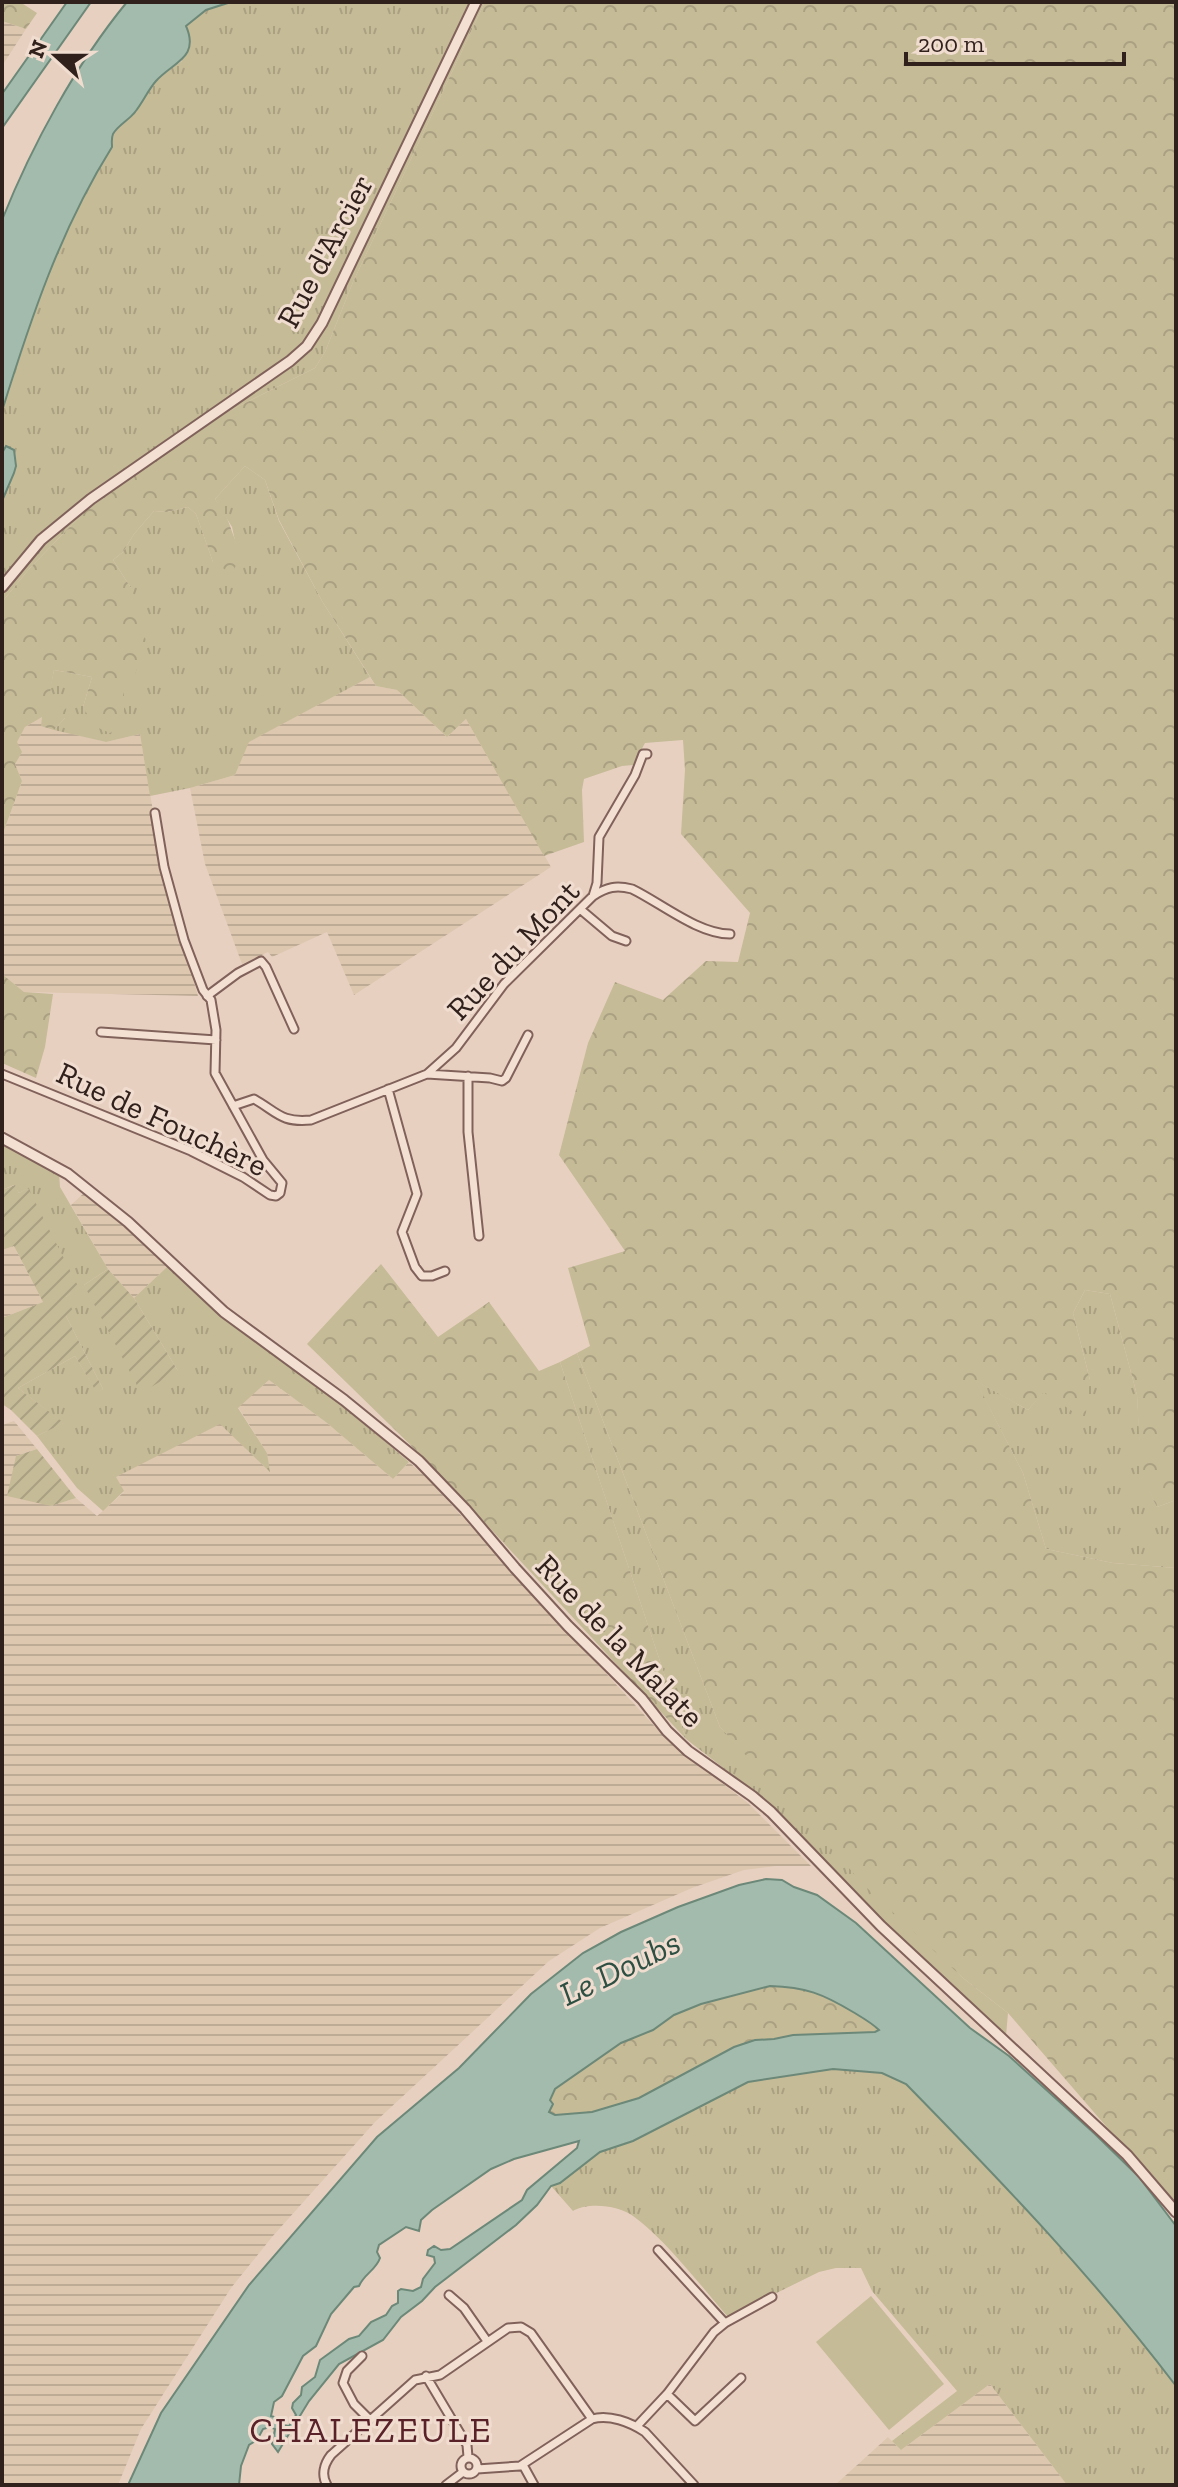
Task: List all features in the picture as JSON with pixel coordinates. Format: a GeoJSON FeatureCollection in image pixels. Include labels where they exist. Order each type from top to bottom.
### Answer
{"type":"FeatureCollection","features":[{"type":"Feature","properties":{"kind":"street","name":"Rue d'Arcier"},"geometry":{"type":"LineString","coordinates":[[2,587],[41,540],[81,507],[280,369],[307,346],[322,323],[476,2]]}},
{"type":"Feature","properties":{"kind":"street"},"geometry":{"type":"LineString","coordinates":[[593,896],[597,883],[599,837],[635,775],[643,754],[647,754]]}},
{"type":"Feature","properties":{"kind":"street"},"geometry":{"type":"LineString","coordinates":[[155,813],[170,892],[184,940],[203,990],[211,1000],[216,1030],[215,1073],[233,1106]]}},
{"type":"Feature","properties":{"kind":"street","name":"Rue du Mont"},"geometry":{"type":"LineString","coordinates":[[427,1074],[456,1048],[504,984],[593,896],[605,888],[632,889],[700,926],[719,934],[730,934]]}},
{"type":"Feature","properties":{"kind":"street"},"geometry":{"type":"LineString","coordinates":[[580,909],[612,936],[626,941]]}},
{"type":"Feature","properties":{"kind":"street"},"geometry":{"type":"LineString","coordinates":[[207,996],[238,973],[261,961],[294,1029]]}},
{"type":"Feature","properties":{"kind":"street"},"geometry":{"type":"LineString","coordinates":[[101,1032],[216,1040]]}},
{"type":"Feature","properties":{"kind":"street"},"geometry":{"type":"LineString","coordinates":[[427,1074],[502,1081],[528,1035]]}},
{"type":"Feature","properties":{"kind":"street","name":"Rue de Fouchère"},"geometry":{"type":"LineString","coordinates":[[2,1074],[154,1135],[243,1177],[270,1195],[282,1190],[282,1183],[263,1160],[233,1106],[254,1099],[278,1117],[300,1121],[320,1117],[427,1074]]}},
{"type":"Feature","properties":{"kind":"street"},"geometry":{"type":"LineString","coordinates":[[468,1076],[468,1132],[479,1236]]}},
{"type":"Feature","properties":{"kind":"street"},"geometry":{"type":"LineString","coordinates":[[388,1089],[417,1194],[404,1221],[403,1236],[415,1267],[422,1276],[445,1271]]}},
{"type":"Feature","properties":{"kind":"street","name":"Rue de la Malate"},"geometry":{"type":"LineString","coordinates":[[2,1138],[68,1174],[128,1222],[224,1312],[344,1400],[428,1470],[525,1580],[642,1699],[667,1731],[688,1751],[771,1812],[881,1926],[1127,2155],[1176,2212]]}},
{"type":"Feature","properties":{"kind":"street"},"geometry":{"type":"LineString","coordinates":[[658,2250],[725,2323]]}},
{"type":"Feature","properties":{"kind":"street"},"geometry":{"type":"LineString","coordinates":[[449,2295],[464,2308],[487,2341]]}},
{"type":"Feature","properties":{"kind":"street"},"geometry":{"type":"LineString","coordinates":[[637,2426],[667,2394],[702,2344],[725,2323],[772,2297]]}},
{"type":"Feature","properties":{"kind":"street"},"geometry":{"type":"LineString","coordinates":[[327,2485],[323,2471],[325,2462],[405,2386],[426,2376],[440,2375],[508,2328],[521,2327],[531,2333],[592,2419]]}},
{"type":"Feature","properties":{"kind":"street"},"geometry":{"type":"LineString","coordinates":[[362,2356],[347,2371],[343,2383],[354,2404],[369,2419]]}},
{"type":"Feature","properties":{"kind":"street"},"geometry":{"type":"LineString","coordinates":[[426,2376],[467,2445],[468,2457]]}},
{"type":"Feature","properties":{"kind":"street"},"geometry":{"type":"LineString","coordinates":[[667,2394],[695,2421],[741,2378]]}},
{"type":"Feature","properties":{"kind":"street"},"geometry":{"type":"LineString","coordinates":[[463,2472],[470,2474],[477,2469],[523,2465],[592,2419],[604,2417],[637,2426],[653,2439],[694,2485]]}},
{"type":"Feature","properties":{"kind":"street"},"geometry":{"type":"LineString","coordinates":[[468,2457],[476,2461],[477,2469]]}},
{"type":"Feature","properties":{"kind":"street"},"geometry":{"type":"LineString","coordinates":[[463,2472],[460,2464],[468,2457]]}},
{"type":"Feature","properties":{"kind":"street"},"geometry":{"type":"LineString","coordinates":[[523,2465],[534,2485]]}},
{"type":"Feature","properties":{"kind":"street"},"geometry":{"type":"LineString","coordinates":[[446,2485],[463,2472]]}},
{"type":"Feature","properties":{"kind":"shaded area"},"geometry":{"type":"Polygon","coordinates":[[[2,21],[26,29],[2,66],[2,21]]]}},
{"type":"Feature","properties":{"kind":"shaded area"},"geometry":{"type":"Polygon","coordinates":[[[370,677],[376,686],[397,690],[447,737],[466,719],[551,867],[354,995],[327,932],[272,957],[268,952],[242,964],[205,864],[190,788],[235,775],[248,742],[370,677]]]}},
{"type":"Feature","properties":{"kind":"shaded area"},"geometry":{"type":"Polygon","coordinates":[[[43,716],[42,726],[106,742],[140,734],[164,876],[198,996],[24,992],[2,974],[2,836],[22,781],[15,764],[16,743],[25,727],[43,716]]]}},
{"type":"Feature","properties":{"kind":"shaded area"},"geometry":{"type":"Polygon","coordinates":[[[84,1193],[167,1267],[134,1298],[108,1269],[71,1205],[84,1193]]]}},
{"type":"Feature","properties":{"kind":"shaded area"},"geometry":{"type":"Polygon","coordinates":[[[14,1246],[43,1302],[2,1318],[2,1250],[14,1246]]]}},
{"type":"Feature","properties":{"kind":"shaded area"},"geometry":{"type":"Polygon","coordinates":[[[269,1380],[327,1423],[393,1479],[409,1462],[426,1477],[669,1742],[748,1803],[811,1866],[744,1870],[692,1888],[600,1928],[549,1961],[375,2122],[272,2237],[231,2288],[141,2429],[118,2485],[2,2485],[2,1425],[14,1421],[37,1449],[16,1456],[51,1506],[76,1498],[97,1516],[124,1492],[115,1477],[220,1423],[269,1471],[267,1453],[238,1407],[269,1380]]]}},
{"type":"Feature","properties":{"kind":"shaded area"},"geometry":{"type":"Polygon","coordinates":[[[990,2384],[1067,2485],[835,2485],[888,2437],[901,2450],[990,2384]]]}},
{"type":"Feature","properties":{"kind":"green space"},"geometry":{"type":"Polygon","coordinates":[[[2,2],[20,2],[37,13],[26,29],[2,21],[2,2]]]}},
{"type":"Feature","properties":{"kind":"green space"},"geometry":{"type":"Polygon","coordinates":[[[231,2],[485,2],[315,368],[211,420],[91,505],[29,569],[2,602],[2,501],[16,466],[14,450],[2,453],[2,411],[45,280],[73,214],[112,147],[112,136],[133,114],[157,79],[182,61],[185,27],[206,10],[231,2]]]}},
{"type":"Feature","properties":{"kind":"green space"},"geometry":{"type":"Polygon","coordinates":[[[485,2],[1176,2],[1176,1500],[1157,1507],[1141,1476],[1137,1395],[1110,1294],[1085,1290],[1073,1313],[1090,1380],[1085,1420],[1044,1392],[1028,1410],[976,1381],[1023,1473],[1046,1549],[1113,1563],[1176,1568],[1176,2207],[1008,2013],[963,1978],[867,1888],[720,1727],[577,1353],[590,1346],[568,1268],[625,1251],[559,1155],[588,1043],[615,982],[663,1000],[706,961],[738,962],[750,913],[681,834],[685,770],[683,740],[645,743],[633,765],[584,779],[584,842],[544,856],[466,719],[447,737],[397,690],[376,686],[322,601],[279,520],[265,480],[245,466],[215,499],[225,513],[241,552],[234,570],[229,572],[213,562],[196,514],[188,507],[167,512],[154,511],[123,552],[113,560],[131,588],[146,641],[134,678],[124,685],[124,723],[110,733],[94,726],[83,707],[92,677],[54,670],[49,698],[55,696],[67,702],[65,718],[54,730],[41,726],[42,717],[25,727],[17,742],[22,752],[15,764],[22,781],[2,836],[2,602],[29,569],[91,505],[211,420],[315,368],[485,2]]]}},
{"type":"Feature","properties":{"kind":"green space"},"geometry":{"type":"Polygon","coordinates":[[[245,466],[265,480],[279,521],[322,601],[370,677],[249,742],[235,775],[150,796],[140,734],[106,742],[54,730],[65,718],[48,699],[54,670],[92,677],[83,707],[124,685],[131,588],[113,560],[123,552],[154,511],[167,512],[188,507],[196,514],[213,562],[240,552],[232,527],[215,499],[245,466]]]}},
{"type":"Feature","properties":{"kind":"green space"},"geometry":{"type":"Polygon","coordinates":[[[2,974],[24,992],[53,994],[45,1047],[36,1078],[2,1063],[2,974]]]}},
{"type":"Feature","properties":{"kind":"green space"},"geometry":{"type":"Polygon","coordinates":[[[2,1141],[59,1173],[60,1187],[108,1269],[84,1285],[178,1371],[134,1298],[167,1267],[210,1306],[334,1398],[409,1462],[393,1479],[327,1423],[269,1380],[238,1408],[267,1453],[270,1472],[220,1424],[116,1477],[124,1491],[103,1511],[77,1488],[37,1436],[63,1423],[18,1388],[75,1356],[97,1392],[103,1389],[66,1316],[66,1297],[78,1288],[27,1189],[19,1193],[14,1185],[2,1190],[2,1141]]]}},
{"type":"Feature","properties":{"kind":"green space"},"geometry":{"type":"Polygon","coordinates":[[[15,1185],[19,1193],[28,1188],[79,1288],[66,1297],[73,1311],[66,1316],[103,1389],[97,1393],[75,1356],[18,1388],[64,1423],[37,1436],[2,1404],[2,1318],[43,1302],[14,1246],[2,1250],[2,1190],[15,1185]]]}},
{"type":"Feature","properties":{"kind":"green space"},"geometry":{"type":"Polygon","coordinates":[[[381,1264],[438,1337],[489,1302],[539,1371],[560,1362],[686,1739],[433,1467],[307,1344],[381,1264]]]}},
{"type":"Feature","properties":{"kind":"green space"},"geometry":{"type":"Polygon","coordinates":[[[108,1269],[134,1298],[178,1371],[141,1393],[84,1285],[108,1269]]]}},
{"type":"Feature","properties":{"kind":"green space"},"geometry":{"type":"Polygon","coordinates":[[[1085,1290],[1110,1294],[1137,1395],[1142,1476],[1157,1507],[1176,1500],[1176,1568],[1113,1563],[1046,1549],[1023,1473],[975,1380],[1028,1410],[1044,1391],[1090,1380],[1073,1313],[1085,1290]]]}},
{"type":"Feature","properties":{"kind":"green space"},"geometry":{"type":"Polygon","coordinates":[[[577,1353],[720,1727],[963,1978],[1008,2013],[1006,2036],[866,1907],[744,1784],[686,1739],[560,1362],[577,1353]]]}},
{"type":"Feature","properties":{"kind":"green space"},"geometry":{"type":"Polygon","coordinates":[[[37,1449],[76,1498],[51,1506],[7,1496],[16,1456],[37,1449]]]}},
{"type":"Feature","properties":{"kind":"green space"},"geometry":{"type":"Polygon","coordinates":[[[770,1986],[801,1989],[829,1998],[855,2011],[880,2030],[755,2040],[734,2047],[639,2098],[592,2112],[555,2115],[549,2112],[555,2089],[621,2043],[701,2004],[770,1986]]]}},
{"type":"Feature","properties":{"kind":"green space"},"geometry":{"type":"Polygon","coordinates":[[[833,2069],[882,2073],[906,2084],[1060,2244],[1136,2333],[1176,2386],[1176,2485],[1067,2485],[990,2384],[901,2450],[892,2441],[957,2391],[872,2291],[861,2268],[819,2272],[728,2317],[670,2250],[633,2216],[620,2209],[603,2206],[586,2206],[573,2211],[551,2186],[560,2183],[600,2152],[633,2141],[748,2082],[833,2069]]]}},
{"type":"Feature","properties":{"kind":"green space"},"geometry":{"type":"Polygon","coordinates":[[[871,2296],[944,2384],[889,2430],[816,2342],[871,2296]]]}},
{"type":"Feature","properties":{"kind":"water"},"geometry":{"type":"Polygon","coordinates":[[[67,2],[91,2],[2,128],[2,94],[67,2]]]}},
{"type":"Feature","properties":{"kind":"water"},"geometry":{"type":"Polygon","coordinates":[[[127,2],[231,2],[206,10],[186,26],[190,45],[183,58],[156,81],[135,112],[113,134],[112,147],[77,210],[48,275],[2,411],[2,220],[27,163],[73,78],[127,2]]]}},
{"type":"Feature","properties":{"kind":"water"},"geometry":{"type":"Polygon","coordinates":[[[6,446],[14,450],[16,466],[2,501],[2,453],[6,446]]]}},
{"type":"Feature","properties":{"kind":"water","name":"Le Doubs"},"geometry":{"type":"Polygon","coordinates":[[[766,1879],[782,1880],[817,1895],[856,1923],[970,2028],[1009,2056],[1139,2177],[1176,2226],[1176,2386],[1080,2269],[906,2084],[882,2073],[833,2069],[748,2082],[633,2141],[600,2152],[560,2183],[551,2186],[516,2225],[435,2287],[401,2317],[383,2340],[339,2364],[309,2401],[278,2452],[272,2444],[275,2429],[263,2429],[257,2440],[249,2445],[241,2466],[239,2485],[128,2485],[161,2413],[249,2285],[377,2137],[459,2068],[531,1994],[583,1953],[678,1907],[739,1885],[766,1879]],[[770,1986],[701,2004],[621,2043],[555,2089],[549,2112],[555,2115],[592,2112],[639,2098],[734,2047],[755,2040],[879,2030],[823,1996],[794,1988],[770,1986]],[[579,2141],[514,2159],[491,2169],[432,2210],[421,2220],[419,2231],[406,2227],[379,2245],[378,2262],[331,2314],[316,2346],[303,2356],[282,2396],[274,2402],[271,2416],[289,2426],[296,2415],[293,2403],[301,2395],[302,2387],[315,2377],[320,2360],[349,2339],[359,2336],[371,2322],[386,2315],[398,2303],[398,2291],[413,2291],[421,2287],[435,2263],[434,2257],[427,2255],[428,2250],[434,2246],[441,2250],[450,2249],[522,2200],[527,2190],[577,2148],[579,2141]]]}},
{"type":"Feature","properties":{"kind":"district","name":"CHALEZEULE"},"geometry":{"type":"Point","coordinates":[371,2429]}}]}
